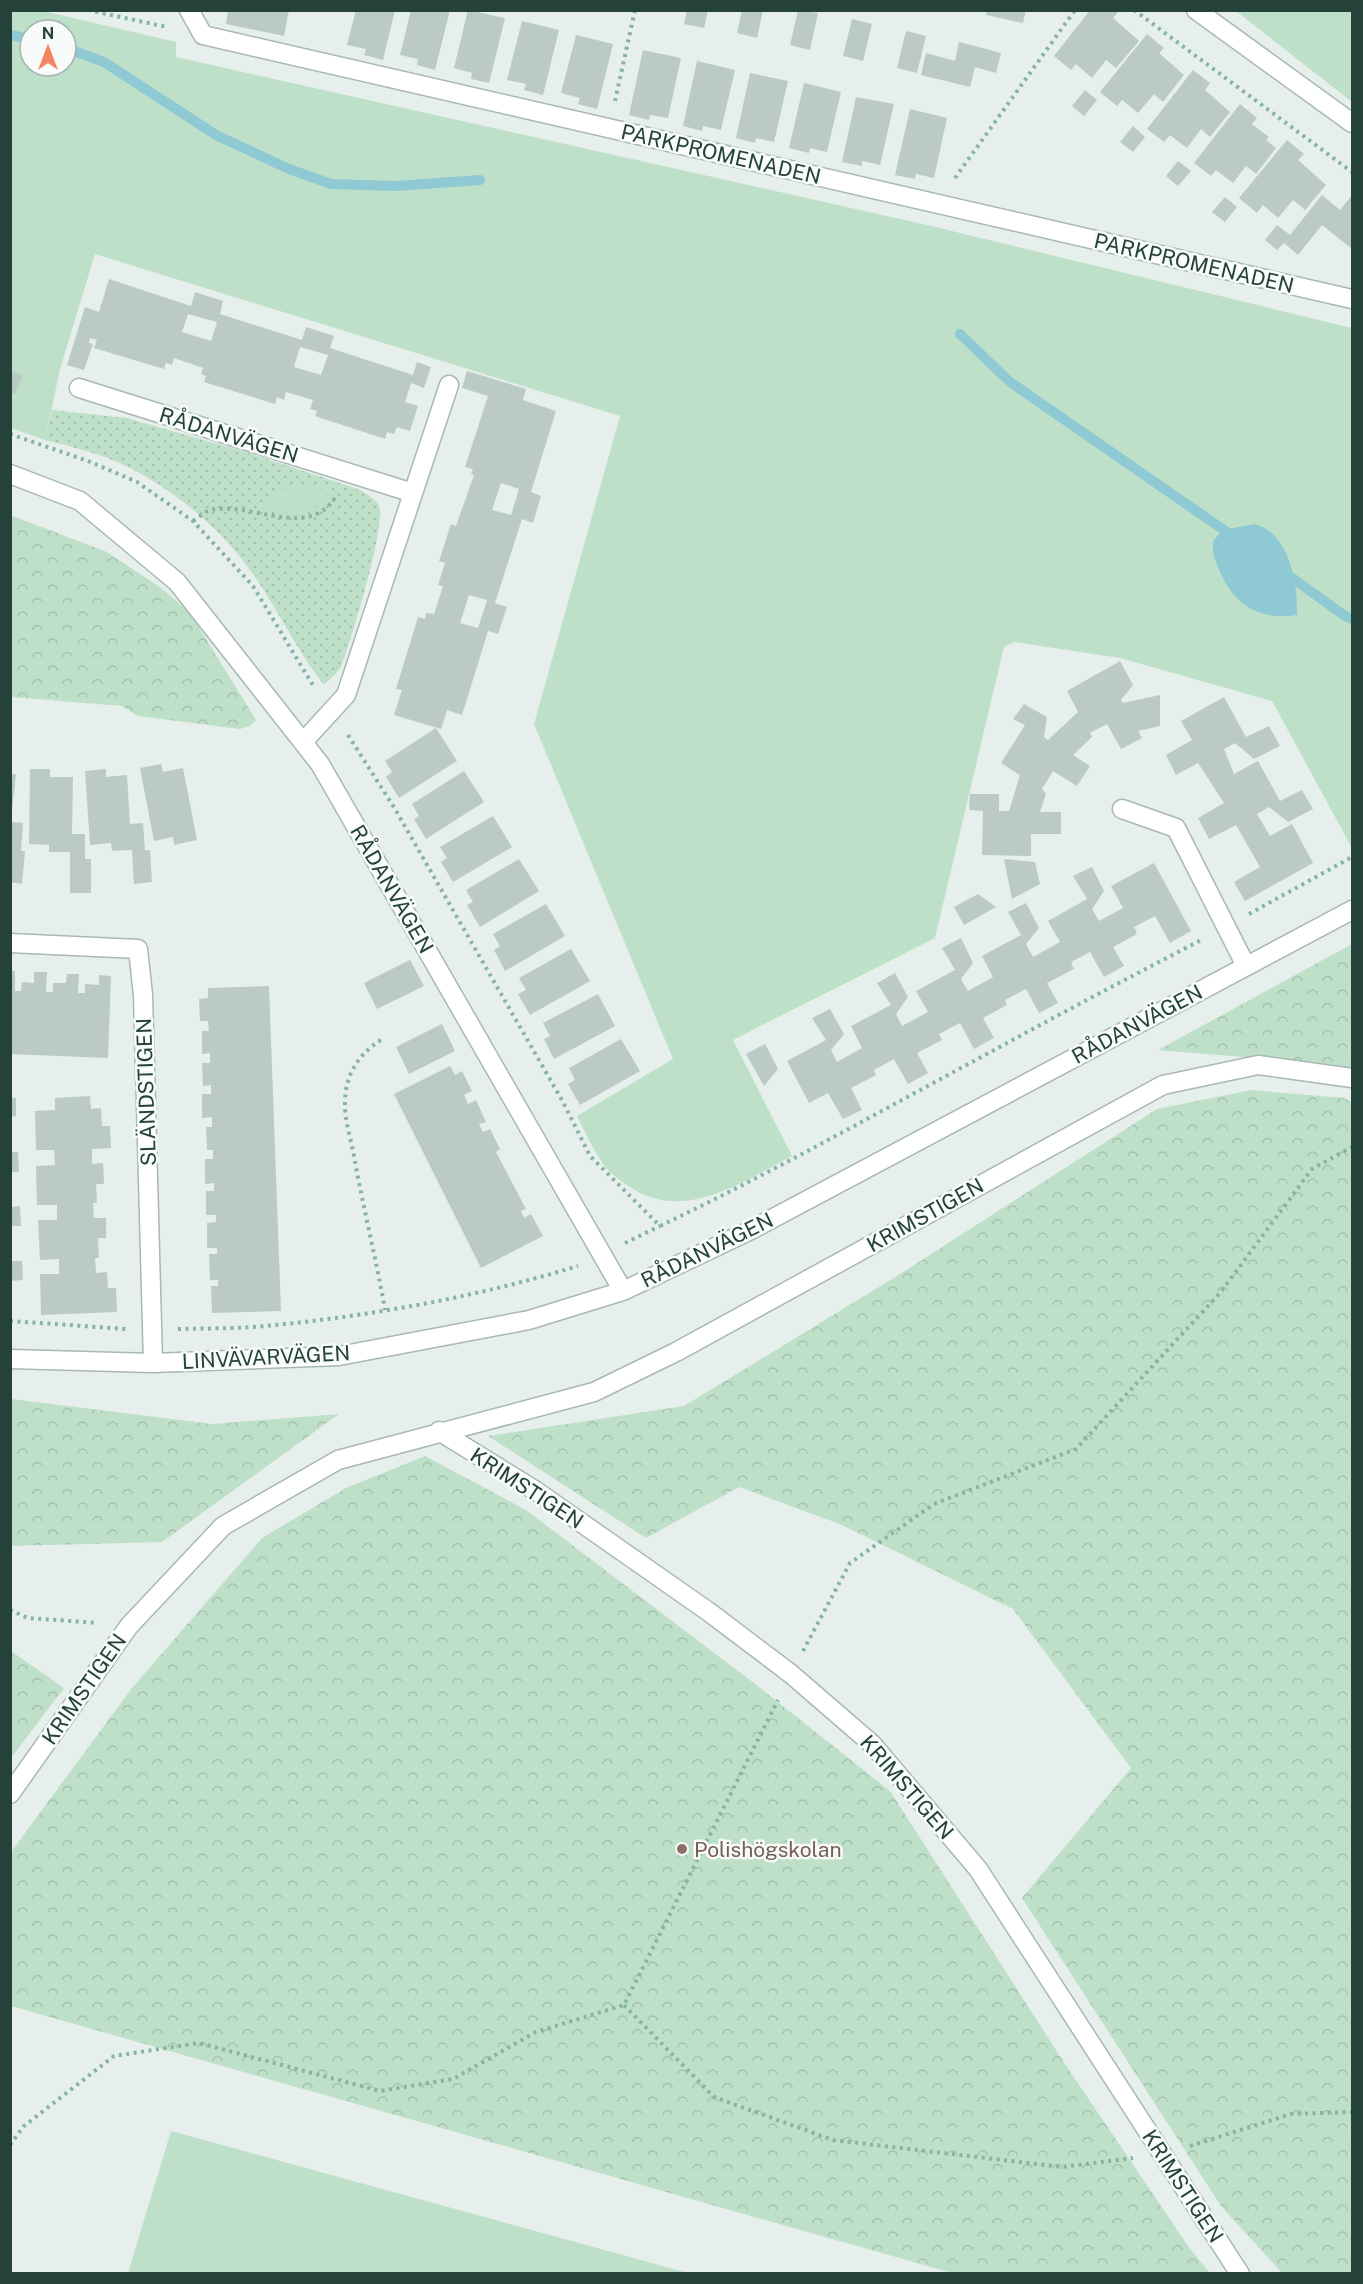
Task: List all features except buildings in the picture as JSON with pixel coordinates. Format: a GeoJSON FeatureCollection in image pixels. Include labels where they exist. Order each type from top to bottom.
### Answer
{"type":"FeatureCollection","features":[{"type":"Feature","properties":{"kind":"street"},"geometry":{"type":"LineString","coordinates":[[189,10],[203,34]]}},
{"type":"Feature","properties":{"kind":"street"},"geometry":{"type":"LineString","coordinates":[[1196,10],[1353,123]]}},
{"type":"Feature","properties":{"kind":"street","name":"PARKPROMENADEN"},"geometry":{"type":"LineString","coordinates":[[203,34],[1353,299]]}},
{"type":"Feature","properties":{"kind":"street"},"geometry":{"type":"LineString","coordinates":[[303,742],[346,695],[449,385]]}},
{"type":"Feature","properties":{"kind":"street","name":"RÅDANVÄGEN"},"geometry":{"type":"LineString","coordinates":[[79,388],[413,493]]}},
{"type":"Feature","properties":{"kind":"street","name":"RÅDANVÄGEN"},"geometry":{"type":"LineString","coordinates":[[10,474],[80,501],[177,582],[320,764],[623,1291],[751,1230],[1353,910]]}},
{"type":"Feature","properties":{"kind":"street"},"geometry":{"type":"LineString","coordinates":[[1122,809],[1176,828],[1246,966]]}},
{"type":"Feature","properties":{"kind":"street","name":"SLÄNDSTIGEN"},"geometry":{"type":"LineString","coordinates":[[10,943],[138,949],[143,995],[153,1362]]}},
{"type":"Feature","properties":{"kind":"street","name":"KRIMSTIGEN"},"geometry":{"type":"LineString","coordinates":[[10,1794],[129,1626],[223,1526],[338,1460],[440,1431],[594,1392],[676,1352],[1162,1085],[1258,1065],[1353,1078]]}},
{"type":"Feature","properties":{"kind":"street","name":"LINVÄVARVÄGEN"},"geometry":{"type":"LineString","coordinates":[[10,1359],[153,1362],[339,1356],[529,1320],[623,1291]]}},
{"type":"Feature","properties":{"kind":"street","name":"KRIMSTIGEN"},"geometry":{"type":"LineString","coordinates":[[440,1431],[536,1491],[709,1612],[791,1674],[872,1744],[978,1869],[1240,2274]]}},
{"type":"Feature","properties":{"kind":"path"},"geometry":{"type":"LineString","coordinates":[[88,10],[203,34]]}},
{"type":"Feature","properties":{"kind":"path"},"geometry":{"type":"LineString","coordinates":[[609,128],[635,10]]}},
{"type":"Feature","properties":{"kind":"path"},"geometry":{"type":"LineString","coordinates":[[938,204],[1075,10]]}},
{"type":"Feature","properties":{"kind":"path"},"geometry":{"type":"LineString","coordinates":[[1134,10],[1353,172]]}},
{"type":"Feature","properties":{"kind":"path"},"geometry":{"type":"LineString","coordinates":[[10,434],[88,461],[137,482],[193,521],[253,586],[324,703],[332,710],[395,809],[563,1102],[590,1156],[660,1226]]}},
{"type":"Feature","properties":{"kind":"path"},"geometry":{"type":"LineString","coordinates":[[193,521],[206,512],[227,508],[287,518],[303,518],[317,513],[332,502],[344,472]]}},
{"type":"Feature","properties":{"kind":"path"},"geometry":{"type":"LineString","coordinates":[[10,1321],[152,1329],[263,1327],[429,1304],[581,1265],[812,1149],[1353,857]]}},
{"type":"Feature","properties":{"kind":"path"},"geometry":{"type":"LineString","coordinates":[[381,1040],[367,1048],[357,1061],[349,1079],[345,1105],[360,1192],[385,1310]]}},
{"type":"Feature","properties":{"kind":"path"},"geometry":{"type":"LineString","coordinates":[[10,2145],[24,2127],[114,2056],[199,2043],[380,2091],[453,2079],[536,2032],[624,2005],[791,1674],[850,1563],[934,1504],[1076,1449],[1220,1293],[1312,1169],[1353,1147]]}},
{"type":"Feature","properties":{"kind":"path"},"geometry":{"type":"LineString","coordinates":[[10,1610],[28,1618],[129,1626]]}},
{"type":"Feature","properties":{"kind":"path"},"geometry":{"type":"LineString","coordinates":[[624,2005],[714,2097],[833,2140],[1062,2167],[1162,2154],[1292,2114],[1353,2112]]}},
{"type":"Feature","properties":{"kind":"green space"},"geometry":{"type":"Polygon","coordinates":[[[11,11],[43,11],[73,18],[18,18],[18,78],[78,78],[78,19],[176,42],[176,57],[927,225],[1352,328],[1352,848],[1272,701],[1120,658],[1014,642],[1004,647],[935,938],[733,1040],[792,1156],[753,1177],[711,1195],[690,1200],[669,1201],[648,1196],[624,1183],[605,1167],[577,1116],[673,1059],[534,724],[620,416],[95,254],[60,369],[45,440],[11,428],[11,11]]]}},
{"type":"Feature","properties":{"kind":"green space"},"geometry":{"type":"Polygon","coordinates":[[[1236,11],[1352,11],[1352,102],[1236,11]]]}},
{"type":"Feature","properties":{"kind":"green space"},"geometry":{"type":"Polygon","coordinates":[[[52,410],[126,418],[243,451],[349,486],[370,496],[379,506],[378,534],[347,652],[341,667],[334,675],[324,685],[250,570],[238,554],[195,511],[163,487],[118,462],[45,440],[52,410]]]}},
{"type":"Feature","properties":{"kind":"green space"},"geometry":{"type":"Polygon","coordinates":[[[300,486],[333,490],[318,505],[303,513],[285,514],[265,509],[277,490],[300,486]]]}},
{"type":"Feature","properties":{"kind":"green space"},"geometry":{"type":"Polygon","coordinates":[[[10,515],[107,552],[161,588],[190,613],[256,720],[250,726],[240,729],[138,716],[122,706],[11,697],[10,515]]]}},
{"type":"Feature","properties":{"kind":"green space"},"geometry":{"type":"Polygon","coordinates":[[[1352,944],[1352,1071],[1256,1058],[1158,1050],[1352,944]]]}},
{"type":"Feature","properties":{"kind":"green space"},"geometry":{"type":"Polygon","coordinates":[[[1251,1090],[1343,1098],[1352,1102],[1352,2273],[1282,2273],[1221,2206],[1022,1898],[1131,1768],[1013,1609],[840,1524],[739,1487],[646,1538],[488,1436],[684,1406],[897,1276],[1157,1109],[1251,1090]]]}},
{"type":"Feature","properties":{"kind":"green space"},"geometry":{"type":"Polygon","coordinates":[[[11,1399],[212,1424],[339,1414],[162,1542],[11,1546],[11,1399]]]}},
{"type":"Feature","properties":{"kind":"green space"},"geometry":{"type":"Polygon","coordinates":[[[425,1456],[526,1510],[759,1687],[890,1791],[1063,2061],[1188,2246],[1210,2273],[952,2273],[11,2006],[11,1852],[132,1688],[262,1538],[346,1488],[425,1456]]]}},
{"type":"Feature","properties":{"kind":"green space"},"geometry":{"type":"Polygon","coordinates":[[[11,1651],[64,1688],[11,1758],[11,1651]]]}},
{"type":"Feature","properties":{"kind":"green space"},"geometry":{"type":"Polygon","coordinates":[[[171,2131],[688,2273],[128,2273],[171,2131]]]}},
{"type":"Feature","properties":{"kind":"water"},"geometry":{"type":"Polygon","coordinates":[[[1255,524],[1276,538],[1290,562],[1296,589],[1297,615],[1273,616],[1243,604],[1228,587],[1216,563],[1213,541],[1223,530],[1255,524]]]}},
{"type":"Feature","properties":{"kind":"waterway"},"geometry":{"type":"LineString","coordinates":[[10,35],[18,37]]}},
{"type":"Feature","properties":{"kind":"waterway"},"geometry":{"type":"LineString","coordinates":[[78,52],[104,62],[216,135],[289,169],[331,184],[396,186],[480,180]]}},
{"type":"Feature","properties":{"kind":"waterway"},"geometry":{"type":"LineString","coordinates":[[960,334],[1010,382],[1234,537]]}},
{"type":"Feature","properties":{"kind":"waterway"},"geometry":{"type":"LineString","coordinates":[[1284,572],[1352,619]]}},
{"type":"Feature","properties":{"kind":"place","name":"Polishögskolan"},"geometry":{"type":"Point","coordinates":[682,1849]}}]}
